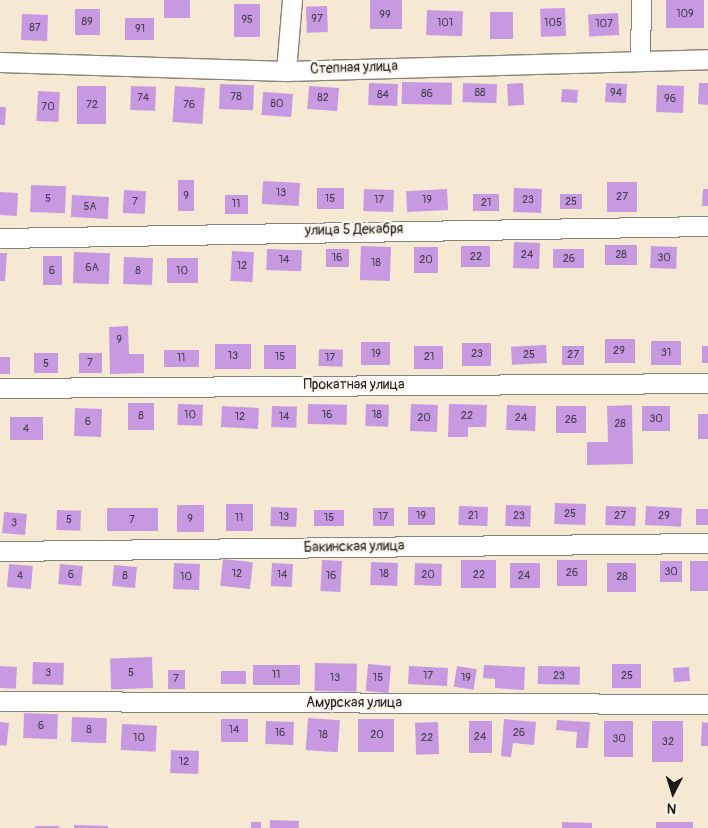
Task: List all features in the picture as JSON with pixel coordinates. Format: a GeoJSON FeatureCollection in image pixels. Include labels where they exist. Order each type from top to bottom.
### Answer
{"type":"FeatureCollection","features":[{"type":"Feature","properties":{"kind":"street"},"geometry":{"type":"LineString","coordinates":[[286,70],[292,0]]}},
{"type":"Feature","properties":{"kind":"street"},"geometry":{"type":"LineString","coordinates":[[640,59],[641,0]]}},
{"type":"Feature","properties":{"kind":"street","name":"Степная улица"},"geometry":{"type":"LineString","coordinates":[[0,62],[286,70],[640,59],[708,59]]}},
{"type":"Feature","properties":{"kind":"street","name":"улица 5 Декабря"},"geometry":{"type":"LineString","coordinates":[[0,238],[708,226]]}},
{"type":"Feature","properties":{"kind":"street","name":"Прокатная улица"},"geometry":{"type":"LineString","coordinates":[[0,388],[708,383]]}},
{"type":"Feature","properties":{"kind":"street","name":"Бакинская улица"},"geometry":{"type":"LineString","coordinates":[[0,551],[708,543]]}},
{"type":"Feature","properties":{"kind":"street","name":"Амурская улица"},"geometry":{"type":"LineString","coordinates":[[0,700],[708,704]]}},
{"type":"Feature","properties":{"kind":"building"},"geometry":{"type":"Polygon","coordinates":[[[164,0],[190,0],[190,18],[164,18],[164,0]]]}},
{"type":"Feature","properties":{"kind":"building"},"geometry":{"type":"Polygon","coordinates":[[[370,0],[402,0],[402,29],[370,29],[370,0]]]}},
{"type":"Feature","properties":{"kind":"building"},"geometry":{"type":"Polygon","coordinates":[[[666,0],[704,0],[704,28],[666,28],[666,0]]]}},
{"type":"Feature","properties":{"kind":"building"},"geometry":{"type":"Polygon","coordinates":[[[234,4],[260,4],[260,37],[234,37],[234,4]]]}},
{"type":"Feature","properties":{"kind":"building"},"geometry":{"type":"Polygon","coordinates":[[[327,6],[328,32],[307,33],[306,7],[327,6]]]}},
{"type":"Feature","properties":{"kind":"building"},"geometry":{"type":"Polygon","coordinates":[[[565,8],[566,36],[541,37],[540,9],[565,8]]]}},
{"type":"Feature","properties":{"kind":"building"},"geometry":{"type":"Polygon","coordinates":[[[75,9],[100,9],[100,35],[75,35],[75,9]]]}},
{"type":"Feature","properties":{"kind":"building"},"geometry":{"type":"Polygon","coordinates":[[[427,10],[463,11],[462,36],[426,35],[427,10]]]}},
{"type":"Feature","properties":{"kind":"building"},"geometry":{"type":"Polygon","coordinates":[[[490,12],[513,12],[513,39],[490,39],[490,12]]]}},
{"type":"Feature","properties":{"kind":"building"},"geometry":{"type":"Polygon","coordinates":[[[618,13],[619,35],[589,37],[588,15],[618,13]]]}},
{"type":"Feature","properties":{"kind":"building"},"geometry":{"type":"Polygon","coordinates":[[[22,14],[48,15],[47,41],[21,40],[22,14]]]}},
{"type":"Feature","properties":{"kind":"building"},"geometry":{"type":"Polygon","coordinates":[[[125,18],[154,18],[154,40],[125,40],[125,18]]]}},
{"type":"Feature","properties":{"kind":"building"},"geometry":{"type":"Polygon","coordinates":[[[402,82],[452,83],[452,105],[402,104],[402,82]]]}},
{"type":"Feature","properties":{"kind":"building"},"geometry":{"type":"Polygon","coordinates":[[[369,83],[398,84],[397,106],[368,105],[369,83]]]}},
{"type":"Feature","properties":{"kind":"building"},"geometry":{"type":"Polygon","coordinates":[[[463,83],[497,84],[496,103],[462,102],[463,83]]]}},
{"type":"Feature","properties":{"kind":"building"},"geometry":{"type":"Polygon","coordinates":[[[523,83],[524,105],[508,106],[507,84],[523,83]]]}},
{"type":"Feature","properties":{"kind":"building"},"geometry":{"type":"Polygon","coordinates":[[[606,83],[627,84],[626,103],[605,102],[606,83]]]}},
{"type":"Feature","properties":{"kind":"building"},"geometry":{"type":"Polygon","coordinates":[[[699,83],[708,83],[708,105],[698,104],[699,83]]]}},
{"type":"Feature","properties":{"kind":"building"},"geometry":{"type":"Polygon","coordinates":[[[220,84],[254,85],[253,110],[219,109],[220,84]]]}},
{"type":"Feature","properties":{"kind":"building"},"geometry":{"type":"Polygon","coordinates":[[[657,85],[684,86],[683,113],[656,112],[657,85]]]}},
{"type":"Feature","properties":{"kind":"building"},"geometry":{"type":"Polygon","coordinates":[[[77,86],[106,86],[106,124],[77,124],[77,86]]]}},
{"type":"Feature","properties":{"kind":"building"},"geometry":{"type":"Polygon","coordinates":[[[131,86],[156,87],[155,111],[130,110],[131,86]]]}},
{"type":"Feature","properties":{"kind":"building"},"geometry":{"type":"Polygon","coordinates":[[[175,86],[205,88],[202,124],[172,122],[175,86]]]}},
{"type":"Feature","properties":{"kind":"building"},"geometry":{"type":"Polygon","coordinates":[[[309,86],[339,88],[337,111],[307,109],[309,86]]]}},
{"type":"Feature","properties":{"kind":"building"},"geometry":{"type":"Polygon","coordinates":[[[562,89],[578,90],[577,103],[561,102],[562,89]]]}},
{"type":"Feature","properties":{"kind":"building"},"geometry":{"type":"Polygon","coordinates":[[[38,91],[60,92],[58,122],[36,121],[38,91]]]}},
{"type":"Feature","properties":{"kind":"building"},"geometry":{"type":"Polygon","coordinates":[[[263,92],[293,94],[291,117],[261,115],[263,92]]]}},
{"type":"Feature","properties":{"kind":"building"},"geometry":{"type":"Polygon","coordinates":[[[0,107],[6,107],[5,125],[0,125],[0,107]]]}},
{"type":"Feature","properties":{"kind":"building"},"geometry":{"type":"Polygon","coordinates":[[[178,180],[194,180],[194,211],[178,211],[178,180]]]}},
{"type":"Feature","properties":{"kind":"building"},"geometry":{"type":"Polygon","coordinates":[[[263,181],[300,183],[299,206],[262,204],[263,181]]]}},
{"type":"Feature","properties":{"kind":"building"},"geometry":{"type":"Polygon","coordinates":[[[607,182],[637,182],[637,212],[607,212],[607,182]]]}},
{"type":"Feature","properties":{"kind":"building"},"geometry":{"type":"Polygon","coordinates":[[[31,185],[66,186],[65,213],[30,212],[31,185]]]}},
{"type":"Feature","properties":{"kind":"building"},"geometry":{"type":"Polygon","coordinates":[[[317,188],[344,188],[344,209],[317,209],[317,188]]]}},
{"type":"Feature","properties":{"kind":"building"},"geometry":{"type":"Polygon","coordinates":[[[514,188],[542,189],[541,213],[513,212],[514,188]]]}},
{"type":"Feature","properties":{"kind":"building"},"geometry":{"type":"Polygon","coordinates":[[[364,189],[394,190],[393,212],[363,211],[364,189]]]}},
{"type":"Feature","properties":{"kind":"building"},"geometry":{"type":"Polygon","coordinates":[[[447,189],[448,210],[407,212],[406,191],[447,189]]]}},
{"type":"Feature","properties":{"kind":"building"},"geometry":{"type":"Polygon","coordinates":[[[703,189],[708,189],[708,206],[702,206],[703,189]]]}},
{"type":"Feature","properties":{"kind":"building"},"geometry":{"type":"Polygon","coordinates":[[[124,190],[146,191],[145,214],[123,213],[124,190]]]}},
{"type":"Feature","properties":{"kind":"building"},"geometry":{"type":"Polygon","coordinates":[[[0,192],[18,193],[17,216],[0,215],[0,192]]]}},
{"type":"Feature","properties":{"kind":"building"},"geometry":{"type":"Polygon","coordinates":[[[473,194],[499,194],[499,211],[473,211],[473,194]]]}},
{"type":"Feature","properties":{"kind":"building"},"geometry":{"type":"Polygon","coordinates":[[[560,194],[582,194],[582,209],[560,209],[560,194]]]}},
{"type":"Feature","properties":{"kind":"building"},"geometry":{"type":"Polygon","coordinates":[[[72,195],[109,197],[108,219],[71,217],[72,195]]]}},
{"type":"Feature","properties":{"kind":"building"},"geometry":{"type":"Polygon","coordinates":[[[225,195],[248,195],[248,214],[225,214],[225,195]]]}},
{"type":"Feature","properties":{"kind":"building"},"geometry":{"type":"Polygon","coordinates":[[[514,242],[540,243],[539,269],[513,268],[514,242]]]}},
{"type":"Feature","properties":{"kind":"building"},"geometry":{"type":"Polygon","coordinates":[[[605,245],[637,245],[637,265],[605,265],[605,245]]]}},
{"type":"Feature","properties":{"kind":"building"},"geometry":{"type":"Polygon","coordinates":[[[361,246],[391,247],[390,281],[360,280],[361,246]]]}},
{"type":"Feature","properties":{"kind":"building"},"geometry":{"type":"Polygon","coordinates":[[[461,246],[490,246],[490,267],[461,267],[461,246]]]}},
{"type":"Feature","properties":{"kind":"building"},"geometry":{"type":"Polygon","coordinates":[[[651,246],[677,247],[676,269],[650,268],[651,246]]]}},
{"type":"Feature","properties":{"kind":"building"},"geometry":{"type":"Polygon","coordinates":[[[414,247],[438,247],[438,273],[414,273],[414,247]]]}},
{"type":"Feature","properties":{"kind":"building"},"geometry":{"type":"Polygon","coordinates":[[[267,249],[302,250],[301,271],[266,270],[267,249]]]}},
{"type":"Feature","properties":{"kind":"building"},"geometry":{"type":"Polygon","coordinates":[[[326,249],[349,249],[349,267],[326,267],[326,249]]]}},
{"type":"Feature","properties":{"kind":"building"},"geometry":{"type":"Polygon","coordinates":[[[553,249],[584,249],[584,268],[553,268],[553,249]]]}},
{"type":"Feature","properties":{"kind":"building"},"geometry":{"type":"Polygon","coordinates":[[[232,251],[254,252],[252,282],[230,281],[232,251]]]}},
{"type":"Feature","properties":{"kind":"building"},"geometry":{"type":"Polygon","coordinates":[[[74,252],[110,253],[109,284],[73,283],[74,252]]]}},
{"type":"Feature","properties":{"kind":"building"},"geometry":{"type":"Polygon","coordinates":[[[0,253],[7,253],[5,281],[0,281],[0,253]]]}},
{"type":"Feature","properties":{"kind":"building"},"geometry":{"type":"Polygon","coordinates":[[[43,256],[62,256],[62,285],[43,285],[43,256]]]}},
{"type":"Feature","properties":{"kind":"building"},"geometry":{"type":"Polygon","coordinates":[[[124,257],[153,258],[152,285],[123,284],[124,257]]]}},
{"type":"Feature","properties":{"kind":"building"},"geometry":{"type":"Polygon","coordinates":[[[167,258],[198,258],[198,283],[167,283],[167,258]]]}},
{"type":"Feature","properties":{"kind":"building"},"geometry":{"type":"Polygon","coordinates":[[[128,326],[129,354],[144,354],[144,373],[110,374],[109,327],[128,326]]]}},
{"type":"Feature","properties":{"kind":"building"},"geometry":{"type":"Polygon","coordinates":[[[605,339],[635,339],[635,363],[605,363],[605,339]]]}},
{"type":"Feature","properties":{"kind":"building"},"geometry":{"type":"Polygon","coordinates":[[[651,341],[681,341],[681,365],[651,365],[651,341]]]}},
{"type":"Feature","properties":{"kind":"building"},"geometry":{"type":"Polygon","coordinates":[[[361,342],[390,342],[390,365],[361,365],[361,342]]]}},
{"type":"Feature","properties":{"kind":"building"},"geometry":{"type":"Polygon","coordinates":[[[462,343],[491,343],[491,366],[462,366],[462,343]]]}},
{"type":"Feature","properties":{"kind":"building"},"geometry":{"type":"Polygon","coordinates":[[[215,344],[251,344],[251,369],[215,369],[215,344]]]}},
{"type":"Feature","properties":{"kind":"building"},"geometry":{"type":"Polygon","coordinates":[[[264,345],[296,345],[296,369],[264,369],[264,345]]]}},
{"type":"Feature","properties":{"kind":"building"},"geometry":{"type":"Polygon","coordinates":[[[546,345],[547,363],[512,365],[511,347],[546,345]]]}},
{"type":"Feature","properties":{"kind":"building"},"geometry":{"type":"Polygon","coordinates":[[[414,346],[443,346],[443,369],[414,369],[414,346]]]}},
{"type":"Feature","properties":{"kind":"building"},"geometry":{"type":"Polygon","coordinates":[[[562,346],[584,346],[584,365],[562,365],[562,346]]]}},
{"type":"Feature","properties":{"kind":"building"},"geometry":{"type":"Polygon","coordinates":[[[702,346],[708,346],[708,363],[702,363],[702,346]]]}},
{"type":"Feature","properties":{"kind":"building"},"geometry":{"type":"Polygon","coordinates":[[[319,349],[343,350],[342,367],[318,366],[319,349]]]}},
{"type":"Feature","properties":{"kind":"building"},"geometry":{"type":"Polygon","coordinates":[[[164,350],[199,350],[199,367],[164,367],[164,350]]]}},
{"type":"Feature","properties":{"kind":"building"},"geometry":{"type":"Polygon","coordinates":[[[34,353],[58,353],[58,373],[34,373],[34,353]]]}},
{"type":"Feature","properties":{"kind":"building"},"geometry":{"type":"Polygon","coordinates":[[[79,353],[102,353],[102,373],[79,373],[79,353]]]}},
{"type":"Feature","properties":{"kind":"building"},"geometry":{"type":"Polygon","coordinates":[[[0,357],[10,357],[10,374],[0,374],[0,357]]]}},
{"type":"Feature","properties":{"kind":"building"},"geometry":{"type":"Polygon","coordinates":[[[128,403],[154,403],[154,430],[128,430],[128,403]]]}},
{"type":"Feature","properties":{"kind":"building"},"geometry":{"type":"Polygon","coordinates":[[[178,404],[203,405],[202,426],[177,425],[178,404]]]}},
{"type":"Feature","properties":{"kind":"building"},"geometry":{"type":"Polygon","coordinates":[[[308,404],[347,405],[347,425],[308,424],[308,404]]]}},
{"type":"Feature","properties":{"kind":"building"},"geometry":{"type":"Polygon","coordinates":[[[366,404],[389,405],[388,427],[365,426],[366,404]]]}},
{"type":"Feature","properties":{"kind":"building"},"geometry":{"type":"Polygon","coordinates":[[[411,404],[438,405],[437,432],[410,431],[411,404]]]}},
{"type":"Feature","properties":{"kind":"building"},"geometry":{"type":"Polygon","coordinates":[[[449,404],[487,405],[486,427],[468,427],[468,437],[448,437],[449,404]]]}},
{"type":"Feature","properties":{"kind":"building"},"geometry":{"type":"Polygon","coordinates":[[[507,405],[536,406],[535,431],[506,430],[507,405]]]}},
{"type":"Feature","properties":{"kind":"building"},"geometry":{"type":"Polygon","coordinates":[[[632,405],[633,464],[587,465],[587,442],[608,442],[607,406],[632,405]]]}},
{"type":"Feature","properties":{"kind":"building"},"geometry":{"type":"Polygon","coordinates":[[[222,406],[259,408],[258,429],[221,427],[222,406]]]}},
{"type":"Feature","properties":{"kind":"building"},"geometry":{"type":"Polygon","coordinates":[[[272,406],[297,407],[296,428],[271,427],[272,406]]]}},
{"type":"Feature","properties":{"kind":"building"},"geometry":{"type":"Polygon","coordinates":[[[556,406],[586,406],[586,433],[556,433],[556,406]]]}},
{"type":"Feature","properties":{"kind":"building"},"geometry":{"type":"Polygon","coordinates":[[[642,406],[670,406],[670,431],[642,431],[642,406]]]}},
{"type":"Feature","properties":{"kind":"building"},"geometry":{"type":"Polygon","coordinates":[[[75,408],[102,409],[101,437],[74,436],[75,408]]]}},
{"type":"Feature","properties":{"kind":"building"},"geometry":{"type":"Polygon","coordinates":[[[698,414],[708,414],[708,439],[698,439],[698,414]]]}},
{"type":"Feature","properties":{"kind":"building"},"geometry":{"type":"Polygon","coordinates":[[[10,417],[43,417],[43,440],[10,440],[10,417]]]}},
{"type":"Feature","properties":{"kind":"building"},"geometry":{"type":"Polygon","coordinates":[[[555,503],[586,504],[585,525],[554,524],[555,503]]]}},
{"type":"Feature","properties":{"kind":"building"},"geometry":{"type":"Polygon","coordinates":[[[226,504],[253,504],[253,531],[226,531],[226,504]]]}},
{"type":"Feature","properties":{"kind":"building"},"geometry":{"type":"Polygon","coordinates":[[[177,505],[204,505],[204,532],[177,532],[177,505]]]}},
{"type":"Feature","properties":{"kind":"building"},"geometry":{"type":"Polygon","coordinates":[[[506,505],[531,506],[530,527],[505,526],[506,505]]]}},
{"type":"Feature","properties":{"kind":"building"},"geometry":{"type":"Polygon","coordinates":[[[459,506],[488,507],[487,526],[458,525],[459,506]]]}},
{"type":"Feature","properties":{"kind":"building"},"geometry":{"type":"Polygon","coordinates":[[[606,506],[636,507],[635,526],[605,525],[606,506]]]}},
{"type":"Feature","properties":{"kind":"building"},"geometry":{"type":"Polygon","coordinates":[[[646,506],[682,508],[681,527],[645,525],[646,506]]]}},
{"type":"Feature","properties":{"kind":"building"},"geometry":{"type":"Polygon","coordinates":[[[271,507],[297,508],[296,527],[270,526],[271,507]]]}},
{"type":"Feature","properties":{"kind":"building"},"geometry":{"type":"Polygon","coordinates":[[[408,507],[435,507],[435,525],[408,525],[408,507]]]}},
{"type":"Feature","properties":{"kind":"building"},"geometry":{"type":"Polygon","coordinates":[[[107,508],[158,508],[158,531],[107,531],[107,508]]]}},
{"type":"Feature","properties":{"kind":"building"},"geometry":{"type":"Polygon","coordinates":[[[373,508],[394,508],[394,526],[373,526],[373,508]]]}},
{"type":"Feature","properties":{"kind":"building"},"geometry":{"type":"Polygon","coordinates":[[[696,509],[708,509],[708,525],[696,525],[696,509]]]}},
{"type":"Feature","properties":{"kind":"building"},"geometry":{"type":"Polygon","coordinates":[[[57,510],[81,511],[80,531],[56,530],[57,510]]]}},
{"type":"Feature","properties":{"kind":"building"},"geometry":{"type":"Polygon","coordinates":[[[314,510],[344,510],[344,526],[314,526],[314,510]]]}},
{"type":"Feature","properties":{"kind":"building"},"geometry":{"type":"Polygon","coordinates":[[[4,512],[27,514],[25,535],[2,533],[4,512]]]}},
{"type":"Feature","properties":{"kind":"building"},"geometry":{"type":"Polygon","coordinates":[[[223,559],[253,562],[250,589],[220,586],[223,559]]]}},
{"type":"Feature","properties":{"kind":"building"},"geometry":{"type":"Polygon","coordinates":[[[322,560],[342,561],[340,592],[320,591],[322,560]]]}},
{"type":"Feature","properties":{"kind":"building"},"geometry":{"type":"Polygon","coordinates":[[[461,560],[496,560],[496,588],[461,588],[461,560]]]}},
{"type":"Feature","properties":{"kind":"building"},"geometry":{"type":"Polygon","coordinates":[[[557,560],[587,560],[587,586],[557,586],[557,560]]]}},
{"type":"Feature","properties":{"kind":"building"},"geometry":{"type":"Polygon","coordinates":[[[660,561],[682,561],[682,582],[660,582],[660,561]]]}},
{"type":"Feature","properties":{"kind":"building"},"geometry":{"type":"Polygon","coordinates":[[[690,561],[708,561],[708,591],[690,591],[690,561]]]}},
{"type":"Feature","properties":{"kind":"building"},"geometry":{"type":"Polygon","coordinates":[[[371,562],[398,563],[397,586],[370,585],[371,562]]]}},
{"type":"Feature","properties":{"kind":"building"},"geometry":{"type":"Polygon","coordinates":[[[174,563],[200,564],[199,590],[173,589],[174,563]]]}},
{"type":"Feature","properties":{"kind":"building"},"geometry":{"type":"Polygon","coordinates":[[[272,563],[293,564],[292,587],[271,586],[272,563]]]}},
{"type":"Feature","properties":{"kind":"building"},"geometry":{"type":"Polygon","coordinates":[[[415,563],[442,564],[441,586],[414,585],[415,563]]]}},
{"type":"Feature","properties":{"kind":"building"},"geometry":{"type":"Polygon","coordinates":[[[510,563],[540,563],[540,588],[510,588],[510,563]]]}},
{"type":"Feature","properties":{"kind":"building"},"geometry":{"type":"Polygon","coordinates":[[[607,563],[636,563],[636,592],[607,592],[607,563]]]}},
{"type":"Feature","properties":{"kind":"building"},"geometry":{"type":"Polygon","coordinates":[[[9,564],[33,566],[31,589],[7,587],[9,564]]]}},
{"type":"Feature","properties":{"kind":"building"},"geometry":{"type":"Polygon","coordinates":[[[60,564],[83,566],[81,586],[58,584],[60,564]]]}},
{"type":"Feature","properties":{"kind":"building"},"geometry":{"type":"Polygon","coordinates":[[[114,565],[137,567],[135,588],[112,586],[114,565]]]}},
{"type":"Feature","properties":{"kind":"building"},"geometry":{"type":"Polygon","coordinates":[[[152,657],[153,688],[111,689],[110,658],[152,657]]]}},
{"type":"Feature","properties":{"kind":"building"},"geometry":{"type":"Polygon","coordinates":[[[33,662],[64,663],[63,685],[32,684],[33,662]]]}},
{"type":"Feature","properties":{"kind":"building"},"geometry":{"type":"Polygon","coordinates":[[[315,663],[357,664],[357,692],[315,691],[315,663]]]}},
{"type":"Feature","properties":{"kind":"building"},"geometry":{"type":"Polygon","coordinates":[[[368,664],[391,666],[389,693],[366,691],[368,664]]]}},
{"type":"Feature","properties":{"kind":"building"},"geometry":{"type":"Polygon","coordinates":[[[612,664],[641,664],[641,688],[612,688],[612,664]]]}},
{"type":"Feature","properties":{"kind":"building"},"geometry":{"type":"Polygon","coordinates":[[[253,665],[300,665],[300,685],[253,685],[253,665]]]}},
{"type":"Feature","properties":{"kind":"building"},"geometry":{"type":"Polygon","coordinates":[[[484,665],[525,667],[524,690],[495,688],[495,679],[483,678],[484,665]]]}},
{"type":"Feature","properties":{"kind":"building"},"geometry":{"type":"Polygon","coordinates":[[[0,666],[17,667],[16,689],[0,688],[0,666]]]}},
{"type":"Feature","properties":{"kind":"building"},"geometry":{"type":"Polygon","coordinates":[[[409,666],[448,668],[447,686],[408,684],[409,666]]]}},
{"type":"Feature","properties":{"kind":"building"},"geometry":{"type":"Polygon","coordinates":[[[457,666],[477,669],[473,690],[454,687],[457,666]]]}},
{"type":"Feature","properties":{"kind":"building"},"geometry":{"type":"Polygon","coordinates":[[[538,666],[580,667],[580,685],[538,684],[538,666]]]}},
{"type":"Feature","properties":{"kind":"building"},"geometry":{"type":"Polygon","coordinates":[[[689,667],[690,681],[674,682],[673,668],[689,667]]]}},
{"type":"Feature","properties":{"kind":"building"},"geometry":{"type":"Polygon","coordinates":[[[168,670],[185,670],[185,689],[168,689],[168,670]]]}},
{"type":"Feature","properties":{"kind":"building"},"geometry":{"type":"Polygon","coordinates":[[[221,671],[246,671],[246,684],[221,684],[221,671]]]}},
{"type":"Feature","properties":{"kind":"building"},"geometry":{"type":"Polygon","coordinates":[[[24,713],[58,714],[57,739],[23,738],[24,713]]]}},
{"type":"Feature","properties":{"kind":"building"},"geometry":{"type":"Polygon","coordinates":[[[72,717],[107,718],[106,743],[71,742],[72,717]]]}},
{"type":"Feature","properties":{"kind":"building"},"geometry":{"type":"Polygon","coordinates":[[[308,718],[340,720],[338,752],[306,750],[308,718]]]}},
{"type":"Feature","properties":{"kind":"building"},"geometry":{"type":"Polygon","coordinates":[[[221,719],[248,719],[248,742],[221,742],[221,719]]]}},
{"type":"Feature","properties":{"kind":"building"},"geometry":{"type":"Polygon","coordinates":[[[358,719],[394,719],[394,752],[358,752],[358,719]]]}},
{"type":"Feature","properties":{"kind":"building"},"geometry":{"type":"Polygon","coordinates":[[[504,719],[536,722],[534,745],[513,743],[511,757],[501,756],[504,719]]]}},
{"type":"Feature","properties":{"kind":"building"},"geometry":{"type":"Polygon","coordinates":[[[557,720],[590,722],[588,748],[576,748],[577,732],[556,730],[557,720]]]}},
{"type":"Feature","properties":{"kind":"building"},"geometry":{"type":"Polygon","coordinates":[[[266,721],[294,722],[293,745],[265,744],[266,721]]]}},
{"type":"Feature","properties":{"kind":"building"},"geometry":{"type":"Polygon","coordinates":[[[469,721],[492,721],[492,753],[469,753],[469,721]]]}},
{"type":"Feature","properties":{"kind":"building"},"geometry":{"type":"Polygon","coordinates":[[[604,721],[633,721],[633,757],[604,757],[604,721]]]}},
{"type":"Feature","properties":{"kind":"building"},"geometry":{"type":"Polygon","coordinates":[[[652,721],[683,721],[683,762],[652,762],[652,721]]]}},
{"type":"Feature","properties":{"kind":"building"},"geometry":{"type":"Polygon","coordinates":[[[0,722],[9,723],[7,746],[0,745],[0,722]]]}},
{"type":"Feature","properties":{"kind":"building"},"geometry":{"type":"Polygon","coordinates":[[[438,722],[439,754],[416,755],[415,723],[438,722]]]}},
{"type":"Feature","properties":{"kind":"building"},"geometry":{"type":"Polygon","coordinates":[[[702,722],[708,723],[708,746],[701,746],[702,722]]]}},
{"type":"Feature","properties":{"kind":"building"},"geometry":{"type":"Polygon","coordinates":[[[122,724],[157,726],[156,752],[121,750],[122,724]]]}},
{"type":"Feature","properties":{"kind":"building"},"geometry":{"type":"Polygon","coordinates":[[[171,750],[199,751],[198,774],[170,773],[171,750]]]}},
{"type":"Feature","properties":{"kind":"building"},"geometry":{"type":"Polygon","coordinates":[[[270,820],[299,821],[299,828],[270,828],[270,820]]]}},
{"type":"Feature","properties":{"kind":"building"},"geometry":{"type":"Polygon","coordinates":[[[251,822],[261,822],[261,828],[251,828],[251,822]]]}},
{"type":"Feature","properties":{"kind":"building"},"geometry":{"type":"Polygon","coordinates":[[[562,822],[592,823],[592,828],[562,828],[562,822]]]}},
{"type":"Feature","properties":{"kind":"building"},"geometry":{"type":"Polygon","coordinates":[[[656,822],[693,822],[693,828],[656,828],[656,822]]]}},
{"type":"Feature","properties":{"kind":"building"},"geometry":{"type":"Polygon","coordinates":[[[74,825],[108,826],[108,828],[74,828],[74,825]]]}},
{"type":"Feature","properties":{"kind":"building"},"geometry":{"type":"Polygon","coordinates":[[[35,826],[59,826],[59,828],[35,828],[35,826]]]}}]}
